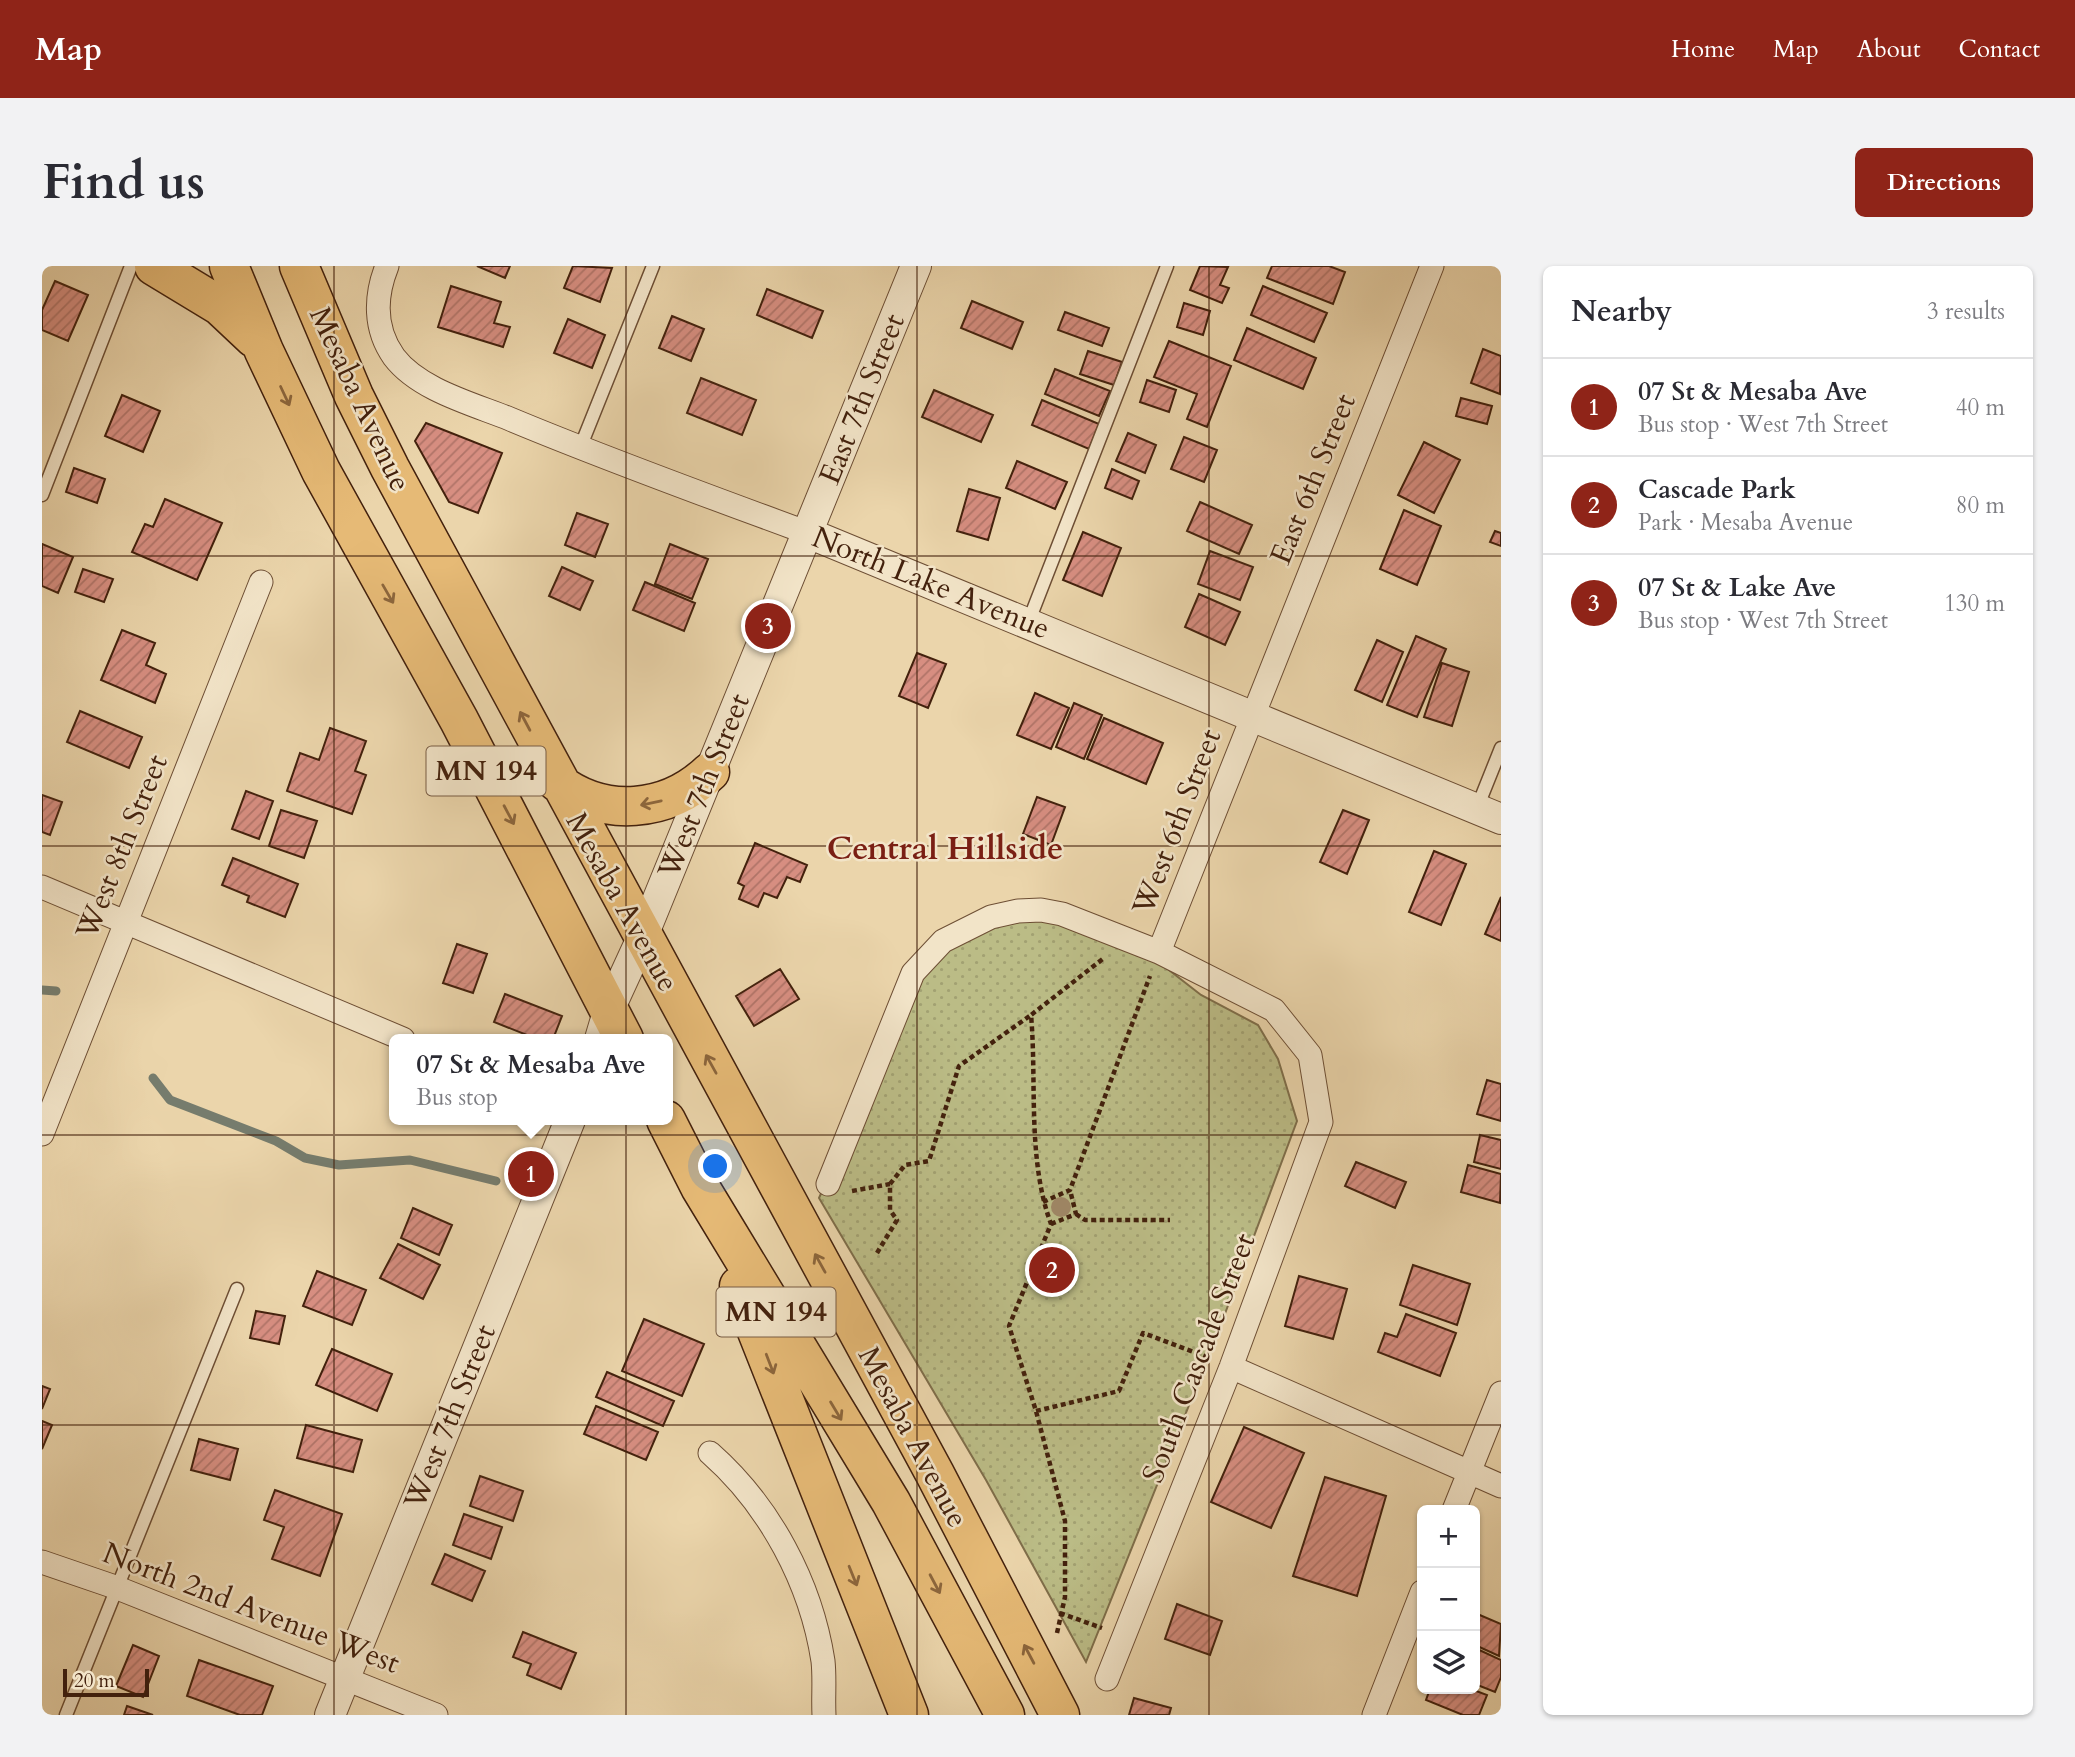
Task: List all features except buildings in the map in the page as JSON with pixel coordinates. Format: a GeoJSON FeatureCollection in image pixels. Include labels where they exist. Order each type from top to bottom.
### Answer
{"type":"FeatureCollection","features":[{"type":"Feature","properties":{"kind":"highway"},"geometry":{"type":"LineString","coordinates":[[154,266],[220,306],[245,327],[264,351]]}},
{"type":"Feature","properties":{"kind":"highway","name":"Mesaba Avenue"},"geometry":{"type":"LineString","coordinates":[[229,266],[264,351],[337,503],[459,720],[611,1030]]}},
{"type":"Feature","properties":{"kind":"highway","name":"Mesaba Avenue"},"geometry":{"type":"LineString","coordinates":[[296,269],[354,396],[557,782],[934,1474],[1060,1715]]}},
{"type":"Feature","properties":{"kind":"highway"},"geometry":{"type":"LineString","coordinates":[[557,782],[576,796],[592,803],[634,806],[677,796],[694,787],[710,772]]}},
{"type":"Feature","properties":{"kind":"highway"},"geometry":{"type":"LineString","coordinates":[[646,1125],[673,1133]]}},
{"type":"Feature","properties":{"kind":"highway","name":"Mesaba Avenue"},"geometry":{"type":"LineString","coordinates":[[673,1133],[700,1187],[891,1502],[1005,1715]]}},
{"type":"Feature","properties":{"kind":"highway"},"geometry":{"type":"LineString","coordinates":[[700,1187],[909,1715]]}},
{"type":"Feature","properties":{"kind":"street","name":"North Lake Avenue"},"geometry":{"type":"LineString","coordinates":[[387,266],[378,294],[381,327],[394,356],[426,382],[580,448],[808,533],[1028,622],[1489,813]]}},
{"type":"Feature","properties":{"kind":"street","name":"East 7th Street"},"geometry":{"type":"LineString","coordinates":[[808,533],[916,266]]}},
{"type":"Feature","properties":{"kind":"street","name":"East 6th Street"},"geometry":{"type":"LineString","coordinates":[[1253,715],[1432,266]]}},
{"type":"Feature","properties":{"kind":"street","name":"West 7th Street"},"geometry":{"type":"LineString","coordinates":[[611,1030],[642,938],[808,533]]}},
{"type":"Feature","properties":{"kind":"street","name":"West 8th Street"},"geometry":{"type":"LineString","coordinates":[[42,1134],[261,582]]}},
{"type":"Feature","properties":{"kind":"street","name":"West 6th Street"},"geometry":{"type":"LineString","coordinates":[[1159,952],[1253,715]]}},
{"type":"Feature","properties":{"kind":"street"},"geometry":{"type":"LineString","coordinates":[[42,887],[391,1034]]}},
{"type":"Feature","properties":{"kind":"street"},"geometry":{"type":"LineString","coordinates":[[828,1184],[913,973],[943,941],[967,927],[1004,914],[1041,911],[1062,914],[1159,952]]}},
{"type":"Feature","properties":{"kind":"street","name":"South Cascade Street"},"geometry":{"type":"LineString","coordinates":[[1107,1679],[1125,1636],[1221,1363],[1321,1122],[1310,1055],[1273,1010],[1159,952]]}},
{"type":"Feature","properties":{"kind":"street","name":"West 7th Street"},"geometry":{"type":"LineString","coordinates":[[330,1715],[568,1125]]}},
{"type":"Feature","properties":{"kind":"street"},"geometry":{"type":"LineString","coordinates":[[1221,1363],[1501,1486]]}},
{"type":"Feature","properties":{"kind":"street"},"geometry":{"type":"LineString","coordinates":[[1456,1505],[1501,1393]]}},
{"type":"Feature","properties":{"kind":"street"},"geometry":{"type":"LineString","coordinates":[[710,1453],[731,1472],[787,1548],[805,1591],[823,1662],[824,1715]]}},
{"type":"Feature","properties":{"kind":"street","name":"North 2nd Avenue West"},"geometry":{"type":"LineString","coordinates":[[42,1562],[115,1587],[436,1715]]}},
{"type":"Feature","properties":{"kind":"street"},"geometry":{"type":"LineString","coordinates":[[1374,1715],[1417,1605]]}},
{"type":"Feature","properties":{"kind":"lane"},"geometry":{"type":"LineString","coordinates":[[42,495],[131,266]]}},
{"type":"Feature","properties":{"kind":"lane"},"geometry":{"type":"LineString","coordinates":[[580,448],[653,266]]}},
{"type":"Feature","properties":{"kind":"lane"},"geometry":{"type":"LineString","coordinates":[[1028,622],[1167,266]]}},
{"type":"Feature","properties":{"kind":"lane"},"geometry":{"type":"LineString","coordinates":[[1489,813],[1501,748]]}},
{"type":"Feature","properties":{"kind":"lane"},"geometry":{"type":"LineString","coordinates":[[65,1715],[237,1289]]}},
{"type":"Feature","properties":{"kind":"path"},"geometry":{"type":"LineString","coordinates":[[877,1253],[897,1220],[890,1210],[890,1184],[905,1165],[929,1161],[959,1066],[1127,940]]}},
{"type":"Feature","properties":{"kind":"path"},"geometry":{"type":"LineString","coordinates":[[1159,952],[1070,1189],[1076,1214],[1085,1220],[1170,1220]]}},
{"type":"Feature","properties":{"kind":"path"},"geometry":{"type":"LineString","coordinates":[[1031,1014],[1035,1112],[1043,1202],[1051,1224],[1009,1326],[1036,1411],[1065,1521],[1065,1597],[1056,1624],[1058,1639]]}},
{"type":"Feature","properties":{"kind":"path"},"geometry":{"type":"LineString","coordinates":[[828,1184],[851,1191],[890,1184]]}},
{"type":"Feature","properties":{"kind":"path"},"geometry":{"type":"LineString","coordinates":[[1043,1202],[1070,1189]]}},
{"type":"Feature","properties":{"kind":"path"},"geometry":{"type":"LineString","coordinates":[[1051,1224],[1076,1214]]}},
{"type":"Feature","properties":{"kind":"path"},"geometry":{"type":"LineString","coordinates":[[1036,1411],[1119,1391],[1143,1333],[1221,1363]]}},
{"type":"Feature","properties":{"kind":"path"},"geometry":{"type":"LineString","coordinates":[[1060,1613],[1125,1636]]}},
{"type":"Feature","properties":{"kind":"green space"},"geometry":{"type":"Polygon","coordinates":[[[1044,917],[1156,960],[1201,995],[1258,1025],[1278,1059],[1297,1121],[1214,1343],[1086,1662],[986,1480],[819,1198],[914,982],[968,932],[1044,917]]]}},
{"type":"Feature","properties":{"kind":"waterway"},"geometry":{"type":"LineString","coordinates":[[42,990],[56,991]]}},
{"type":"Feature","properties":{"kind":"waterway"},"geometry":{"type":"LineString","coordinates":[[153,1078],[170,1100],[276,1141],[305,1158],[339,1165],[410,1160],[496,1181]]}},
{"type":"Feature","properties":{"kind":"place","name":"07 St & Lake Ave"},"geometry":{"type":"Point","coordinates":[768,626]}},
{"type":"Feature","properties":{"kind":"place","name":"07 St & Mesaba Ave"},"geometry":{"type":"Point","coordinates":[531,1174]}},
{"type":"Feature","properties":{"kind":"place","name":"Cascade Park"},"geometry":{"type":"Point","coordinates":[1052,1270]}},
{"type":"Feature","properties":{"kind":"district","name":"Central Hillside"},"geometry":{"type":"Point","coordinates":[945,848]}}]}
